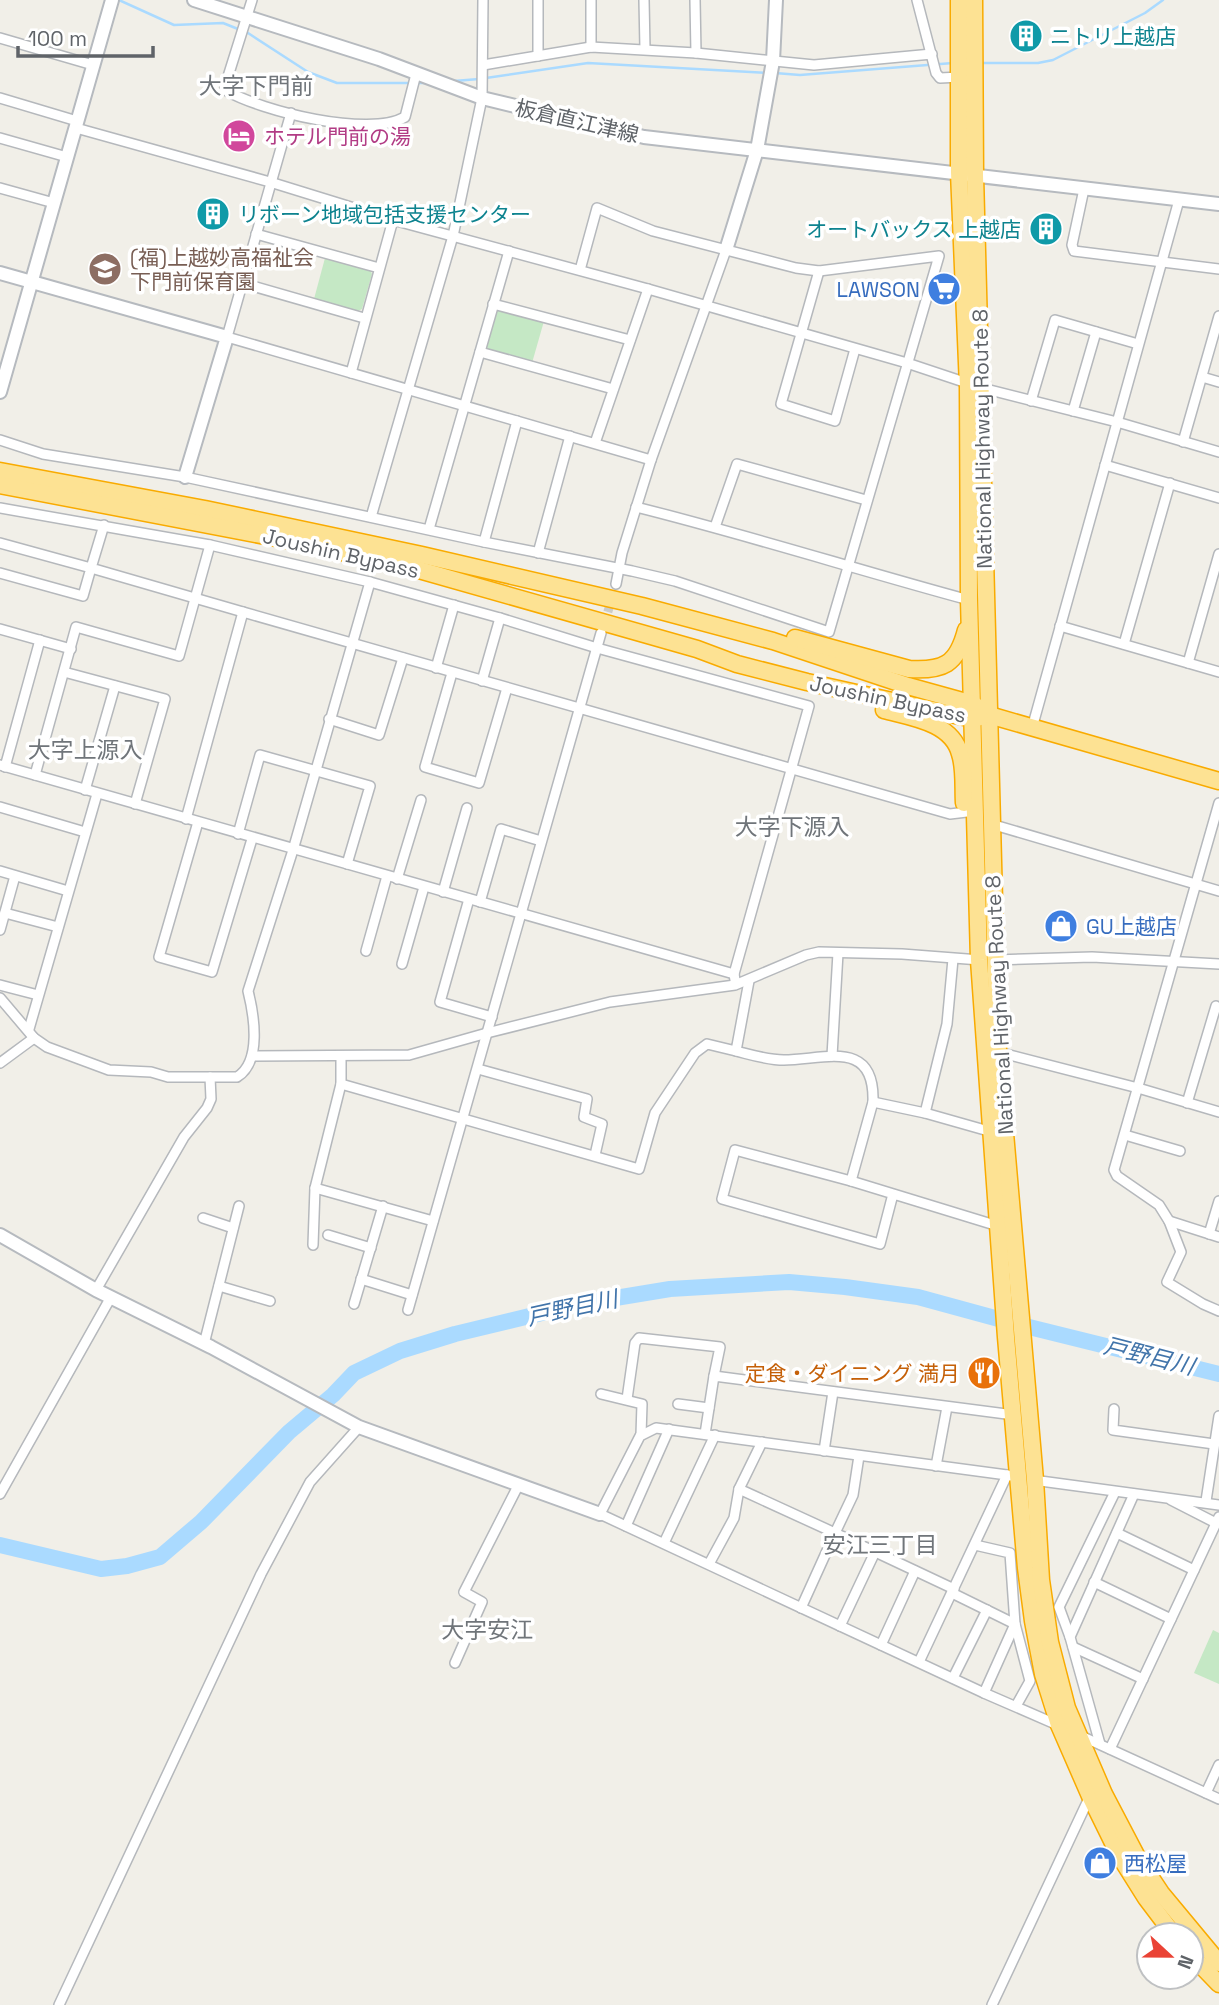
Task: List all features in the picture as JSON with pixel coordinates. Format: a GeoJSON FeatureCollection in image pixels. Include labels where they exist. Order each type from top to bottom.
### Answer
{"type":"FeatureCollection","features":[{"type":"Feature","properties":{"kind":"highway","name":"National Highway Route 8"},"geometry":{"type":"LineString","coordinates":[[959,0],[959,172],[975,386],[989,715],[991,824],[987,960],[992,1132],[998,1226],[1012,1305]]}},
{"type":"Feature","properties":{"kind":"highway","name":"National Highway Route 8"},"geometry":{"type":"LineString","coordinates":[[974,0],[975,386],[969,608],[973,712],[968,863],[987,960],[998,1052],[1021,1477],[1050,1642],[1067,1708],[1077,1734],[1137,1857],[1179,1917],[1219,1963]]}},
{"type":"Feature","properties":{"kind":"highway","name":"Joushin Bypass"},"geometry":{"type":"LineString","coordinates":[[0,471],[219,512],[642,606],[773,641],[973,712]]}},
{"type":"Feature","properties":{"kind":"highway","name":"Joushin Bypass"},"geometry":{"type":"LineString","coordinates":[[0,485],[292,541],[405,566],[651,636],[737,664],[989,715],[1219,782]]}},
{"type":"Feature","properties":{"kind":"highway"},"geometry":{"type":"LineString","coordinates":[[642,606],[777,634],[909,669],[928,670],[949,663],[958,654],[969,608]]}},
{"type":"Feature","properties":{"kind":"highway"},"geometry":{"type":"LineString","coordinates":[[737,664],[806,688],[922,720],[943,731],[956,744],[961,755],[970,811]]}},
{"type":"Feature","properties":{"kind":"highway","name":"National Highway Route 8"},"geometry":{"type":"LineString","coordinates":[[1015,1338],[1014,1415],[1033,1621],[1044,1674],[1059,1725],[1090,1796],[1119,1855],[1163,1921]]}},
{"type":"Feature","properties":{"kind":"highway"},"geometry":{"type":"LineString","coordinates":[[1205,1970],[1219,1984]]}},
{"type":"Feature","properties":{"kind":"street"},"geometry":{"type":"LineString","coordinates":[[0,392],[112,0]]}},
{"type":"Feature","properties":{"kind":"street","name":"板倉直江津線"},"geometry":{"type":"LineString","coordinates":[[194,0],[482,98],[644,137],[1219,204]]}},
{"type":"Feature","properties":{"kind":"street"},"geometry":{"type":"LineString","coordinates":[[252,0],[225,86],[227,91],[241,99],[290,113],[348,124],[377,124],[398,121],[405,117],[416,74]]}},
{"type":"Feature","properties":{"kind":"street"},"geometry":{"type":"LineString","coordinates":[[371,517],[453,236],[482,98],[482,0]]}},
{"type":"Feature","properties":{"kind":"street"},"geometry":{"type":"LineString","coordinates":[[538,0],[538,56]]}},
{"type":"Feature","properties":{"kind":"street"},"geometry":{"type":"LineString","coordinates":[[591,0],[591,47]]}},
{"type":"Feature","properties":{"kind":"street"},"geometry":{"type":"LineString","coordinates":[[644,0],[645,49]]}},
{"type":"Feature","properties":{"kind":"street"},"geometry":{"type":"LineString","coordinates":[[695,0],[696,53]]}},
{"type":"Feature","properties":{"kind":"street"},"geometry":{"type":"LineString","coordinates":[[616,584],[651,460],[726,250],[757,150],[773,61],[776,0]]}},
{"type":"Feature","properties":{"kind":"street"},"geometry":{"type":"LineString","coordinates":[[917,0],[936,73],[940,78],[960,76]]}},
{"type":"Feature","properties":{"kind":"street"},"geometry":{"type":"LineString","coordinates":[[0,38],[93,65]]}},
{"type":"Feature","properties":{"kind":"street"},"geometry":{"type":"LineString","coordinates":[[483,65],[591,47],[696,53],[814,65],[932,54]]}},
{"type":"Feature","properties":{"kind":"street"},"geometry":{"type":"LineString","coordinates":[[0,99],[393,220],[648,289],[907,363],[975,386],[1117,422],[1219,452]]}},
{"type":"Feature","properties":{"kind":"street"},"geometry":{"type":"LineString","coordinates":[[186,477],[290,113]]}},
{"type":"Feature","properties":{"kind":"street"},"geometry":{"type":"LineString","coordinates":[[0,138],[67,157]]}},
{"type":"Feature","properties":{"kind":"street"},"geometry":{"type":"LineString","coordinates":[[0,188],[54,203]]}},
{"type":"Feature","properties":{"kind":"street"},"geometry":{"type":"LineString","coordinates":[[1084,189],[1072,245],[1074,251],[1219,269]]}},
{"type":"Feature","properties":{"kind":"street"},"geometry":{"type":"LineString","coordinates":[[1031,728],[1179,200]]}},
{"type":"Feature","properties":{"kind":"street"},"geometry":{"type":"LineString","coordinates":[[0,440],[43,454],[186,477],[675,581],[829,632],[939,256],[819,271],[796,268],[653,231],[597,208],[580,270]]}},
{"type":"Feature","properties":{"kind":"street"},"geometry":{"type":"LineString","coordinates":[[351,373],[393,220]]}},
{"type":"Feature","properties":{"kind":"street"},"geometry":{"type":"LineString","coordinates":[[256,234],[379,268]]}},
{"type":"Feature","properties":{"kind":"street"},"geometry":{"type":"LineString","coordinates":[[429,530],[509,251]]}},
{"type":"Feature","properties":{"kind":"street"},"geometry":{"type":"LineString","coordinates":[[819,271],[781,404],[835,421],[855,349]]}},
{"type":"Feature","properties":{"kind":"street"},"geometry":{"type":"LineString","coordinates":[[0,273],[651,460]]}},
{"type":"Feature","properties":{"kind":"street"},"geometry":{"type":"LineString","coordinates":[[242,284],[365,318]]}},
{"type":"Feature","properties":{"kind":"street"},"geometry":{"type":"LineString","coordinates":[[595,443],[648,289]]}},
{"type":"Feature","properties":{"kind":"street"},"geometry":{"type":"LineString","coordinates":[[493,304],[630,340]]}},
{"type":"Feature","properties":{"kind":"street"},"geometry":{"type":"LineString","coordinates":[[1183,442],[1219,316]]}},
{"type":"Feature","properties":{"kind":"street"},"geometry":{"type":"LineString","coordinates":[[1031,401],[1055,320],[1138,344]]}},
{"type":"Feature","properties":{"kind":"street"},"geometry":{"type":"LineString","coordinates":[[1073,411],[1096,332]]}},
{"type":"Feature","properties":{"kind":"street"},"geometry":{"type":"LineString","coordinates":[[480,352],[613,389]]}},
{"type":"Feature","properties":{"kind":"street"},"geometry":{"type":"LineString","coordinates":[[1202,377],[1219,382]]}},
{"type":"Feature","properties":{"kind":"street"},"geometry":{"type":"LineString","coordinates":[[484,542],[517,421]]}},
{"type":"Feature","properties":{"kind":"street"},"geometry":{"type":"LineString","coordinates":[[538,553],[570,436]]}},
{"type":"Feature","properties":{"kind":"street"},"geometry":{"type":"LineString","coordinates":[[715,527],[737,464],[866,500]]}},
{"type":"Feature","properties":{"kind":"street"},"geometry":{"type":"LineString","coordinates":[[1105,465],[1219,498]]}},
{"type":"Feature","properties":{"kind":"street"},"geometry":{"type":"LineString","coordinates":[[1124,644],[1170,483]]}},
{"type":"Feature","properties":{"kind":"street"},"geometry":{"type":"LineString","coordinates":[[636,507],[715,527],[969,608]]}},
{"type":"Feature","properties":{"kind":"street"},"geometry":{"type":"LineString","coordinates":[[0,508],[210,545],[370,582],[809,706],[734,974],[735,985]]}},
{"type":"Feature","properties":{"kind":"street"},"geometry":{"type":"LineString","coordinates":[[0,573],[83,596],[104,525]]}},
{"type":"Feature","properties":{"kind":"street"},"geometry":{"type":"LineString","coordinates":[[0,543],[950,814],[970,811]]}},
{"type":"Feature","properties":{"kind":"street"},"geometry":{"type":"LineString","coordinates":[[35,775],[76,627],[179,656],[210,545]]}},
{"type":"Feature","properties":{"kind":"street"},"geometry":{"type":"LineString","coordinates":[[1188,663],[1219,554]]}},
{"type":"Feature","properties":{"kind":"street"},"geometry":{"type":"LineString","coordinates":[[0,998],[31,1033],[66,1055],[109,1070],[169,1077],[237,1077],[249,1066],[252,1056],[253,1020],[248,991],[293,850],[370,582]]}},
{"type":"Feature","properties":{"kind":"street"},"geometry":{"type":"LineString","coordinates":[[436,668],[454,605]]}},
{"type":"Feature","properties":{"kind":"street"},"geometry":{"type":"LineString","coordinates":[[187,819],[243,612]]}},
{"type":"Feature","properties":{"kind":"street"},"geometry":{"type":"LineString","coordinates":[[482,681],[500,618]]}},
{"type":"Feature","properties":{"kind":"street"},"geometry":{"type":"LineString","coordinates":[[1060,626],[1219,672]]}},
{"type":"Feature","properties":{"kind":"street"},"geometry":{"type":"LineString","coordinates":[[0,629],[71,649]]}},
{"type":"Feature","properties":{"kind":"street"},"geometry":{"type":"LineString","coordinates":[[408,1310],[601,633]]}},
{"type":"Feature","properties":{"kind":"street"},"geometry":{"type":"LineString","coordinates":[[40,640],[3,766],[734,974]]}},
{"type":"Feature","properties":{"kind":"street"},"geometry":{"type":"LineString","coordinates":[[329,719],[379,734],[403,658]]}},
{"type":"Feature","properties":{"kind":"street"},"geometry":{"type":"LineString","coordinates":[[64,672],[165,699],[135,804]]}},
{"type":"Feature","properties":{"kind":"street"},"geometry":{"type":"LineString","coordinates":[[452,673],[425,767],[479,783],[507,688]]}},
{"type":"Feature","properties":{"kind":"street"},"geometry":{"type":"LineString","coordinates":[[85,790],[115,686]]}},
{"type":"Feature","properties":{"kind":"street"},"geometry":{"type":"LineString","coordinates":[[238,834],[260,755],[370,786],[347,864]]}},
{"type":"Feature","properties":{"kind":"street"},"geometry":{"type":"LineString","coordinates":[[0,1063],[31,1033],[38,995],[97,794]]}},
{"type":"Feature","properties":{"kind":"street"},"geometry":{"type":"LineString","coordinates":[[397,879],[421,800]]}},
{"type":"Feature","properties":{"kind":"street"},"geometry":{"type":"LineString","coordinates":[[1219,803],[1114,1170],[1117,1176],[1159,1205],[1169,1222],[1181,1252],[1167,1282],[1219,1311]]}},
{"type":"Feature","properties":{"kind":"street"},"geometry":{"type":"LineString","coordinates":[[0,807],[85,832]]}},
{"type":"Feature","properties":{"kind":"street"},"geometry":{"type":"LineString","coordinates":[[443,892],[467,808]]}},
{"type":"Feature","properties":{"kind":"street"},"geometry":{"type":"LineString","coordinates":[[198,822],[159,957],[212,972],[252,839]]}},
{"type":"Feature","properties":{"kind":"street"},"geometry":{"type":"LineString","coordinates":[[991,824],[1219,891]]}},
{"type":"Feature","properties":{"kind":"street"},"geometry":{"type":"LineString","coordinates":[[480,902],[502,829],[541,841]]}},
{"type":"Feature","properties":{"kind":"street"},"geometry":{"type":"LineString","coordinates":[[0,871],[68,891]]}},
{"type":"Feature","properties":{"kind":"street"},"geometry":{"type":"LineString","coordinates":[[0,930],[15,876]]}},
{"type":"Feature","properties":{"kind":"street"},"geometry":{"type":"LineString","coordinates":[[366,951],[387,876]]}},
{"type":"Feature","properties":{"kind":"street"},"geometry":{"type":"LineString","coordinates":[[402,964],[424,887]]}},
{"type":"Feature","properties":{"kind":"street"},"geometry":{"type":"LineString","coordinates":[[469,899],[440,1002],[492,1017]]}},
{"type":"Feature","properties":{"kind":"street"},"geometry":{"type":"LineString","coordinates":[[5,913],[58,927]]}},
{"type":"Feature","properties":{"kind":"street"},"geometry":{"type":"LineString","coordinates":[[832,1056],[838,953]]}},
{"type":"Feature","properties":{"kind":"street"},"geometry":{"type":"LineString","coordinates":[[252,1056],[410,1055],[610,1002],[735,985],[806,955],[902,954],[987,960],[1092,957],[1219,964]]}},
{"type":"Feature","properties":{"kind":"street"},"geometry":{"type":"LineString","coordinates":[[925,1113],[947,1024],[953,959]]}},
{"type":"Feature","properties":{"kind":"street"},"geometry":{"type":"LineString","coordinates":[[736,1051],[749,981]]}},
{"type":"Feature","properties":{"kind":"street"},"geometry":{"type":"LineString","coordinates":[[0,985],[38,995]]}},
{"type":"Feature","properties":{"kind":"street"},"geometry":{"type":"LineString","coordinates":[[1187,1103],[1216,1006]]}},
{"type":"Feature","properties":{"kind":"street"},"geometry":{"type":"LineString","coordinates":[[341,1084],[639,1168],[655,1113],[695,1053],[706,1044],[772,1060],[846,1056],[859,1061],[871,1083],[873,1102],[851,1181]]}},
{"type":"Feature","properties":{"kind":"street"},"geometry":{"type":"LineString","coordinates":[[998,1052],[1219,1112]]}},
{"type":"Feature","properties":{"kind":"street"},"geometry":{"type":"LineString","coordinates":[[313,1245],[315,1188],[341,1084],[341,1056]]}},
{"type":"Feature","properties":{"kind":"street"},"geometry":{"type":"LineString","coordinates":[[478,1069],[587,1099],[584,1117],[602,1124],[595,1155]]}},
{"type":"Feature","properties":{"kind":"street"},"geometry":{"type":"LineString","coordinates":[[96,1290],[184,1137],[207,1108],[211,1099],[210,1077]]}},
{"type":"Feature","properties":{"kind":"street"},"geometry":{"type":"LineString","coordinates":[[873,1102],[992,1132]]}},
{"type":"Feature","properties":{"kind":"street"},"geometry":{"type":"LineString","coordinates":[[1125,1135],[1180,1151]]}},
{"type":"Feature","properties":{"kind":"street"},"geometry":{"type":"LineString","coordinates":[[893,1194],[880,1244],[722,1199],[735,1150],[851,1181],[998,1226]]}},
{"type":"Feature","properties":{"kind":"street"},"geometry":{"type":"LineString","coordinates":[[315,1188],[433,1221]]}},
{"type":"Feature","properties":{"kind":"street"},"geometry":{"type":"LineString","coordinates":[[1169,1222],[1214,1236],[1219,1201]]}},
{"type":"Feature","properties":{"kind":"street"},"geometry":{"type":"LineString","coordinates":[[204,1344],[239,1206]]}},
{"type":"Feature","properties":{"kind":"street"},"geometry":{"type":"LineString","coordinates":[[354,1304],[383,1206]]}},
{"type":"Feature","properties":{"kind":"street"},"geometry":{"type":"LineString","coordinates":[[203,1218],[233,1228]]}},
{"type":"Feature","properties":{"kind":"street"},"geometry":{"type":"LineString","coordinates":[[0,1235],[96,1290],[353,1424],[626,1525],[984,1693],[1219,1799]]}},
{"type":"Feature","properties":{"kind":"street"},"geometry":{"type":"LineString","coordinates":[[328,1235],[371,1248]]}},
{"type":"Feature","properties":{"kind":"street"},"geometry":{"type":"LineString","coordinates":[[361,1279],[412,1295]]}},
{"type":"Feature","properties":{"kind":"street"},"geometry":{"type":"LineString","coordinates":[[219,1286],[270,1301]]}},
{"type":"Feature","properties":{"kind":"street"},"geometry":{"type":"LineString","coordinates":[[0,1494],[111,1297]]}},
{"type":"Feature","properties":{"kind":"street"},"geometry":{"type":"LineString","coordinates":[[627,1399],[635,1343],[639,1338],[720,1348],[709,1408],[710,1434],[664,1543]]}},
{"type":"Feature","properties":{"kind":"street"},"geometry":{"type":"LineString","coordinates":[[715,1376],[1014,1415]]}},
{"type":"Feature","properties":{"kind":"street"},"geometry":{"type":"LineString","coordinates":[[824,1451],[833,1392]]}},
{"type":"Feature","properties":{"kind":"street"},"geometry":{"type":"LineString","coordinates":[[600,1514],[641,1435],[642,1404],[601,1394]]}},
{"type":"Feature","properties":{"kind":"street"},"geometry":{"type":"LineString","coordinates":[[678,1404],[709,1408]]}},
{"type":"Feature","properties":{"kind":"street"},"geometry":{"type":"LineString","coordinates":[[936,1466],[947,1407]]}},
{"type":"Feature","properties":{"kind":"street"},"geometry":{"type":"LineString","coordinates":[[1114,1409],[1114,1430],[1214,1444]]}},
{"type":"Feature","properties":{"kind":"street"},"geometry":{"type":"LineString","coordinates":[[1206,1501],[1219,1416]]}},
{"type":"Feature","properties":{"kind":"street"},"geometry":{"type":"LineString","coordinates":[[59,2005],[261,1574],[310,1482],[353,1424]]}},
{"type":"Feature","properties":{"kind":"street"},"geometry":{"type":"LineString","coordinates":[[641,1435],[656,1429],[669,1429],[1115,1492],[1206,1501],[1219,1505]]}},
{"type":"Feature","properties":{"kind":"street"},"geometry":{"type":"LineString","coordinates":[[626,1525],[669,1429]]}},
{"type":"Feature","properties":{"kind":"street"},"geometry":{"type":"LineString","coordinates":[[709,1564],[734,1518],[739,1489],[762,1442]]}},
{"type":"Feature","properties":{"kind":"street"},"geometry":{"type":"LineString","coordinates":[[801,1608],[853,1495],[859,1456]]}},
{"type":"Feature","properties":{"kind":"street"},"geometry":{"type":"LineString","coordinates":[[919,1662],[975,1545],[1021,1477]]}},
{"type":"Feature","properties":{"kind":"street"},"geometry":{"type":"LineString","coordinates":[[454,1663],[482,1602],[464,1592],[519,1484]]}},
{"type":"Feature","properties":{"kind":"street"},"geometry":{"type":"LineString","coordinates":[[739,1489],[915,1571],[1015,1624]]}},
{"type":"Feature","properties":{"kind":"street"},"geometry":{"type":"LineString","coordinates":[[1100,1744],[1059,1607],[1115,1492]]}},
{"type":"Feature","properties":{"kind":"street"},"geometry":{"type":"LineString","coordinates":[[1070,1637],[1134,1494]]}},
{"type":"Feature","properties":{"kind":"street"},"geometry":{"type":"LineString","coordinates":[[1110,1749],[1218,1520],[1164,1497]]}},
{"type":"Feature","properties":{"kind":"street"},"geometry":{"type":"LineString","coordinates":[[1116,1533],[1194,1570]]}},
{"type":"Feature","properties":{"kind":"street"},"geometry":{"type":"LineString","coordinates":[[975,1545],[1010,1553],[1015,1624],[1030,1681],[1016,1706]]}},
{"type":"Feature","properties":{"kind":"street"},"geometry":{"type":"LineString","coordinates":[[840,1626],[875,1552]]}},
{"type":"Feature","properties":{"kind":"street"},"geometry":{"type":"LineString","coordinates":[[881,1645],[915,1571]]}},
{"type":"Feature","properties":{"kind":"street"},"geometry":{"type":"LineString","coordinates":[[1094,1582],[1171,1619]]}},
{"type":"Feature","properties":{"kind":"street"},"geometry":{"type":"LineString","coordinates":[[953,1678],[987,1610]]}},
{"type":"Feature","properties":{"kind":"street"},"geometry":{"type":"LineString","coordinates":[[984,1693],[1015,1624]]}},
{"type":"Feature","properties":{"kind":"street"},"geometry":{"type":"LineString","coordinates":[[1073,1647],[1143,1679]]}},
{"type":"Feature","properties":{"kind":"street"},"geometry":{"type":"LineString","coordinates":[[1206,1793],[1219,1765]]}},
{"type":"Feature","properties":{"kind":"street"},"geometry":{"type":"LineString","coordinates":[[992,2005],[1090,1796]]}},
{"type":"Feature","properties":{"kind":"green space"},"geometry":{"type":"Polygon","coordinates":[[[325,258],[370,270],[372,274],[362,309],[358,311],[314,299],[325,258]]]}},
{"type":"Feature","properties":{"kind":"green space"},"geometry":{"type":"Polygon","coordinates":[[[496,310],[544,321],[532,363],[489,350],[486,346],[496,310]]]}},
{"type":"Feature","properties":{"kind":"green space"},"geometry":{"type":"Polygon","coordinates":[[[1213,1630],[1219,1633],[1219,1684],[1194,1673],[1213,1630]]]}},
{"type":"Feature","properties":{"kind":"waterway"},"geometry":{"type":"LineString","coordinates":[[119,0],[174,25],[223,23],[248,33],[308,72],[337,83],[427,83]]}},
{"type":"Feature","properties":{"kind":"waterway"},"geometry":{"type":"LineString","coordinates":[[981,63],[1038,63],[1053,60],[1145,13],[1163,0]]}},
{"type":"Feature","properties":{"kind":"waterway"},"geometry":{"type":"LineString","coordinates":[[486,78],[588,63],[768,73]]}},
{"type":"Feature","properties":{"kind":"waterway"},"geometry":{"type":"LineString","coordinates":[[775,73],[800,75],[953,63]]}},
{"type":"Feature","properties":{"kind":"waterway"},"geometry":{"type":"LineString","coordinates":[[454,81],[479,79]]}},
{"type":"Feature","properties":{"kind":"waterway","name":"戸野目川"},"geometry":{"type":"LineString","coordinates":[[0,1545],[101,1569],[127,1566],[160,1557],[201,1522],[289,1432],[333,1395],[354,1373],[400,1351],[455,1334],[579,1304],[670,1289],[789,1282],[918,1297],[1219,1374]]}},
{"type":"Feature","properties":{"kind":"tunnel"},"geometry":{"type":"LineString","coordinates":[[604,625],[616,584]]}},
{"type":"Feature","properties":{"kind":"place","name":"ニトリ上越店"},"geometry":{"type":"Point","coordinates":[1026,36]}},
{"type":"Feature","properties":{"kind":"place","name":"ホテル門前の湯"},"geometry":{"type":"Point","coordinates":[239,136]}},
{"type":"Feature","properties":{"kind":"place","name":"リボーン地域包括支援センター"},"geometry":{"type":"Point","coordinates":[213,214]}},
{"type":"Feature","properties":{"kind":"place","name":"オートバックス 上越店"},"geometry":{"type":"Point","coordinates":[1046,229]}},
{"type":"Feature","properties":{"kind":"place","name":"(福)上越妙高福祉会 下門前保育園"},"geometry":{"type":"Point","coordinates":[105,269]}},
{"type":"Feature","properties":{"kind":"place","name":"LAWSON"},"geometry":{"type":"Point","coordinates":[944,289]}},
{"type":"Feature","properties":{"kind":"place","name":"GU上越店"},"geometry":{"type":"Point","coordinates":[1061,926]}},
{"type":"Feature","properties":{"kind":"place","name":"定食・ダイニング 満月"},"geometry":{"type":"Point","coordinates":[984,1373]}},
{"type":"Feature","properties":{"kind":"place","name":"西松屋"},"geometry":{"type":"Point","coordinates":[1100,1863]}},
{"type":"Feature","properties":{"kind":"district","name":"大字下門前"},"geometry":{"type":"Point","coordinates":[256,86]}},
{"type":"Feature","properties":{"kind":"district","name":"大字上源入"},"geometry":{"type":"Point","coordinates":[85,750]}},
{"type":"Feature","properties":{"kind":"district","name":"大字下源入"},"geometry":{"type":"Point","coordinates":[792,827]}},
{"type":"Feature","properties":{"kind":"district","name":"安江三丁目"},"geometry":{"type":"Point","coordinates":[880,1545]}},
{"type":"Feature","properties":{"kind":"district","name":"大字安江"},"geometry":{"type":"Point","coordinates":[487,1630]}}]}
